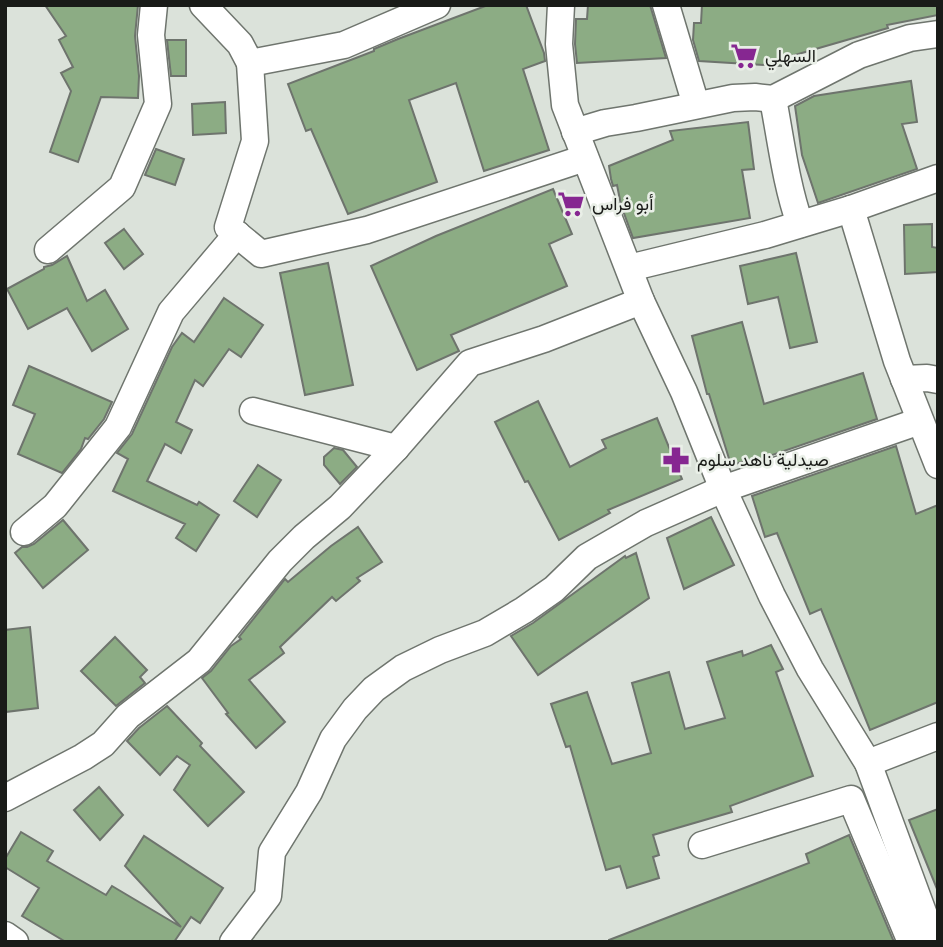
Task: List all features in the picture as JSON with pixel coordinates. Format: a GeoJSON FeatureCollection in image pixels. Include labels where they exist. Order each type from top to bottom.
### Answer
{"type":"FeatureCollection","features":[{"type":"Feature","properties":{"kind":"street"},"geometry":{"type":"LineString","coordinates":[[48,250],[122,187],[158,104],[151,35],[154,5]]}},
{"type":"Feature","properties":{"kind":"street"},"geometry":{"type":"LineString","coordinates":[[203,5],[240,44],[250,63],[255,141],[228,227],[261,254],[367,230],[585,158]]}},
{"type":"Feature","properties":{"kind":"street"},"geometry":{"type":"LineString","coordinates":[[250,63],[344,45],[437,5]]}},
{"type":"Feature","properties":{"kind":"street"},"geometry":{"type":"LineString","coordinates":[[561,5],[559,44],[565,105],[640,301],[684,392],[723,489],[772,596],[810,669],[868,763],[934,942]]}},
{"type":"Feature","properties":{"kind":"street"},"geometry":{"type":"LineString","coordinates":[[666,5],[696,105]]}},
{"type":"Feature","properties":{"kind":"street"},"geometry":{"type":"LineString","coordinates":[[575,132],[605,123],[733,97],[773,99],[859,55],[910,38],[938,34]]}},
{"type":"Feature","properties":{"kind":"street"},"geometry":{"type":"LineString","coordinates":[[773,99],[800,224]]}},
{"type":"Feature","properties":{"kind":"street"},"geometry":{"type":"LineString","coordinates":[[629,268],[765,235],[851,209],[938,178]]}},
{"type":"Feature","properties":{"kind":"street"},"geometry":{"type":"LineString","coordinates":[[851,209],[904,379],[938,465]]}},
{"type":"Feature","properties":{"kind":"street"},"geometry":{"type":"LineString","coordinates":[[24,532],[55,506],[118,427],[171,312],[237,234]]}},
{"type":"Feature","properties":{"kind":"street"},"geometry":{"type":"LineString","coordinates":[[5,798],[103,744],[128,716],[199,662],[280,561],[303,537],[340,507],[470,363],[544,340],[640,301]]}},
{"type":"Feature","properties":{"kind":"street"},"geometry":{"type":"LineString","coordinates":[[904,379],[938,380]]}},
{"type":"Feature","properties":{"kind":"street"},"geometry":{"type":"LineString","coordinates":[[253,411],[396,448]]}},
{"type":"Feature","properties":{"kind":"street"},"geometry":{"type":"LineString","coordinates":[[233,942],[268,896],[272,852],[309,792],[333,739],[374,689],[402,668],[485,633],[524,610],[554,589],[587,557],[646,523],[723,489],[920,421]]}},
{"type":"Feature","properties":{"kind":"street"},"geometry":{"type":"LineString","coordinates":[[868,763],[938,736]]}},
{"type":"Feature","properties":{"kind":"street"},"geometry":{"type":"LineString","coordinates":[[702,845],[851,799],[911,942]]}},
{"type":"Feature","properties":{"kind":"street"},"geometry":{"type":"LineString","coordinates":[[5,935],[15,942]]}},
{"type":"Feature","properties":{"kind":"building"},"geometry":{"type":"Polygon","coordinates":[[[45,5],[138,5],[135,36],[138,98],[101,97],[78,162],[50,152],[71,91],[61,73],[73,67],[59,40],[66,36],[45,5]]]}},
{"type":"Feature","properties":{"kind":"building"},"geometry":{"type":"Polygon","coordinates":[[[488,5],[526,5],[545,61],[523,69],[549,150],[484,171],[456,83],[409,100],[437,182],[348,214],[311,129],[306,131],[288,84],[488,5]]]}},
{"type":"Feature","properties":{"kind":"building"},"geometry":{"type":"Polygon","coordinates":[[[588,5],[650,5],[666,58],[577,63],[576,19],[587,19],[588,5]]]}},
{"type":"Feature","properties":{"kind":"building"},"geometry":{"type":"Polygon","coordinates":[[[702,5],[937,5],[938,15],[887,25],[888,28],[781,59],[781,66],[699,61],[693,40],[694,23],[701,23],[702,5]]]}},
{"type":"Feature","properties":{"kind":"building"},"geometry":{"type":"Polygon","coordinates":[[[167,40],[186,40],[186,76],[171,76],[167,40]]]}},
{"type":"Feature","properties":{"kind":"building"},"geometry":{"type":"Polygon","coordinates":[[[911,81],[917,122],[902,124],[917,169],[818,203],[802,155],[795,106],[814,96],[911,81]]]}},
{"type":"Feature","properties":{"kind":"building"},"geometry":{"type":"Polygon","coordinates":[[[225,102],[226,133],[193,135],[192,104],[225,102]]]}},
{"type":"Feature","properties":{"kind":"building"},"geometry":{"type":"Polygon","coordinates":[[[748,122],[754,169],[742,170],[750,218],[633,238],[617,185],[613,186],[609,166],[673,140],[670,131],[748,122]]]}},
{"type":"Feature","properties":{"kind":"building"},"geometry":{"type":"Polygon","coordinates":[[[156,149],[184,159],[175,185],[145,175],[156,149]]]}},
{"type":"Feature","properties":{"kind":"building"},"geometry":{"type":"Polygon","coordinates":[[[553,189],[572,234],[549,244],[567,286],[451,335],[459,351],[417,370],[371,266],[436,236],[553,189]]]}},
{"type":"Feature","properties":{"kind":"building"},"geometry":{"type":"Polygon","coordinates":[[[932,224],[932,247],[938,248],[938,272],[905,274],[904,225],[932,224]]]}},
{"type":"Feature","properties":{"kind":"building"},"geometry":{"type":"Polygon","coordinates":[[[124,229],[143,254],[124,269],[105,243],[124,229]]]}},
{"type":"Feature","properties":{"kind":"building"},"geometry":{"type":"Polygon","coordinates":[[[796,253],[817,342],[790,348],[778,297],[748,304],[740,266],[796,253]]]}},
{"type":"Feature","properties":{"kind":"building"},"geometry":{"type":"Polygon","coordinates":[[[67,256],[87,301],[105,290],[128,329],[92,351],[67,308],[28,329],[7,289],[67,256]]]}},
{"type":"Feature","properties":{"kind":"building"},"geometry":{"type":"Polygon","coordinates":[[[328,263],[353,385],[305,395],[280,273],[328,263]]]}},
{"type":"Feature","properties":{"kind":"building"},"geometry":{"type":"Polygon","coordinates":[[[224,298],[263,325],[241,357],[229,349],[203,386],[195,380],[176,422],[192,430],[181,453],[165,444],[147,481],[197,505],[199,502],[219,515],[196,551],[176,538],[185,524],[113,491],[128,459],[117,453],[132,434],[172,347],[182,333],[194,342],[224,298]]]}},
{"type":"Feature","properties":{"kind":"building"},"geometry":{"type":"Polygon","coordinates":[[[742,322],[764,404],[863,373],[877,419],[743,465],[742,462],[731,465],[707,394],[692,336],[742,322]]]}},
{"type":"Feature","properties":{"kind":"building"},"geometry":{"type":"Polygon","coordinates":[[[29,366],[112,402],[104,419],[88,439],[85,438],[81,449],[62,473],[18,454],[35,414],[13,405],[29,366]]]}},
{"type":"Feature","properties":{"kind":"building"},"geometry":{"type":"Polygon","coordinates":[[[538,401],[570,467],[606,448],[602,440],[657,418],[682,479],[608,510],[610,513],[559,540],[528,481],[525,482],[495,422],[538,401]]]}},
{"type":"Feature","properties":{"kind":"building"},"geometry":{"type":"Polygon","coordinates":[[[896,446],[916,514],[938,505],[938,702],[870,730],[821,609],[810,614],[777,533],[765,537],[752,496],[896,446]]]}},
{"type":"Feature","properties":{"kind":"building"},"geometry":{"type":"Polygon","coordinates":[[[334,448],[343,450],[357,467],[340,484],[324,465],[324,457],[334,448]]]}},
{"type":"Feature","properties":{"kind":"building"},"geometry":{"type":"Polygon","coordinates":[[[258,465],[281,480],[257,517],[234,501],[258,465]]]}},
{"type":"Feature","properties":{"kind":"building"},"geometry":{"type":"Polygon","coordinates":[[[711,517],[734,565],[684,589],[667,538],[711,517]]]}},
{"type":"Feature","properties":{"kind":"building"},"geometry":{"type":"Polygon","coordinates":[[[63,520],[88,550],[43,588],[15,553],[22,547],[34,544],[63,520]]]}},
{"type":"Feature","properties":{"kind":"building"},"geometry":{"type":"Polygon","coordinates":[[[358,527],[382,562],[357,578],[360,581],[336,601],[332,597],[280,647],[284,653],[249,680],[285,722],[256,748],[226,714],[228,713],[202,678],[231,646],[241,639],[239,637],[285,579],[288,582],[358,527]]]}},
{"type":"Feature","properties":{"kind":"building"},"geometry":{"type":"Polygon","coordinates":[[[636,553],[649,598],[538,675],[511,636],[625,556],[626,558],[636,553]]]}},
{"type":"Feature","properties":{"kind":"building"},"geometry":{"type":"Polygon","coordinates":[[[30,627],[38,708],[5,712],[5,630],[30,627]]]}},
{"type":"Feature","properties":{"kind":"building"},"geometry":{"type":"Polygon","coordinates":[[[115,637],[147,670],[140,677],[145,683],[116,706],[81,671],[115,637]]]}},
{"type":"Feature","properties":{"kind":"building"},"geometry":{"type":"Polygon","coordinates":[[[771,645],[783,669],[776,672],[813,776],[730,806],[732,812],[653,835],[659,855],[653,857],[659,878],[627,888],[620,866],[606,870],[570,746],[566,747],[551,704],[587,692],[612,764],[651,753],[632,683],[669,672],[685,729],[725,718],[707,662],[742,651],[743,656],[771,645]]]}},
{"type":"Feature","properties":{"kind":"building"},"geometry":{"type":"Polygon","coordinates":[[[167,706],[244,792],[208,826],[174,790],[190,765],[177,756],[160,775],[127,741],[167,706]]]}},
{"type":"Feature","properties":{"kind":"building"},"geometry":{"type":"Polygon","coordinates":[[[99,787],[123,815],[100,840],[74,810],[99,787]]]}},
{"type":"Feature","properties":{"kind":"building"},"geometry":{"type":"Polygon","coordinates":[[[938,809],[938,888],[937,889],[909,820],[938,809]]]}},
{"type":"Feature","properties":{"kind":"building"},"geometry":{"type":"Polygon","coordinates":[[[21,832],[53,851],[47,861],[106,895],[112,886],[181,927],[125,866],[144,836],[223,888],[200,923],[191,917],[174,942],[66,942],[22,916],[39,888],[5,867],[5,859],[21,832]]]}},
{"type":"Feature","properties":{"kind":"building"},"geometry":{"type":"Polygon","coordinates":[[[849,835],[894,942],[609,942],[809,863],[806,854],[849,835]]]}},
{"type":"Feature","properties":{"kind":"place","name":"السهلي"},"geometry":{"type":"Point","coordinates":[744,56]}},
{"type":"Feature","properties":{"kind":"place","name":"أبو فراس"},"geometry":{"type":"Point","coordinates":[571,204]}},
{"type":"Feature","properties":{"kind":"place","name":"صيدلية ناهد سلوم"},"geometry":{"type":"Point","coordinates":[676,460]}}]}
